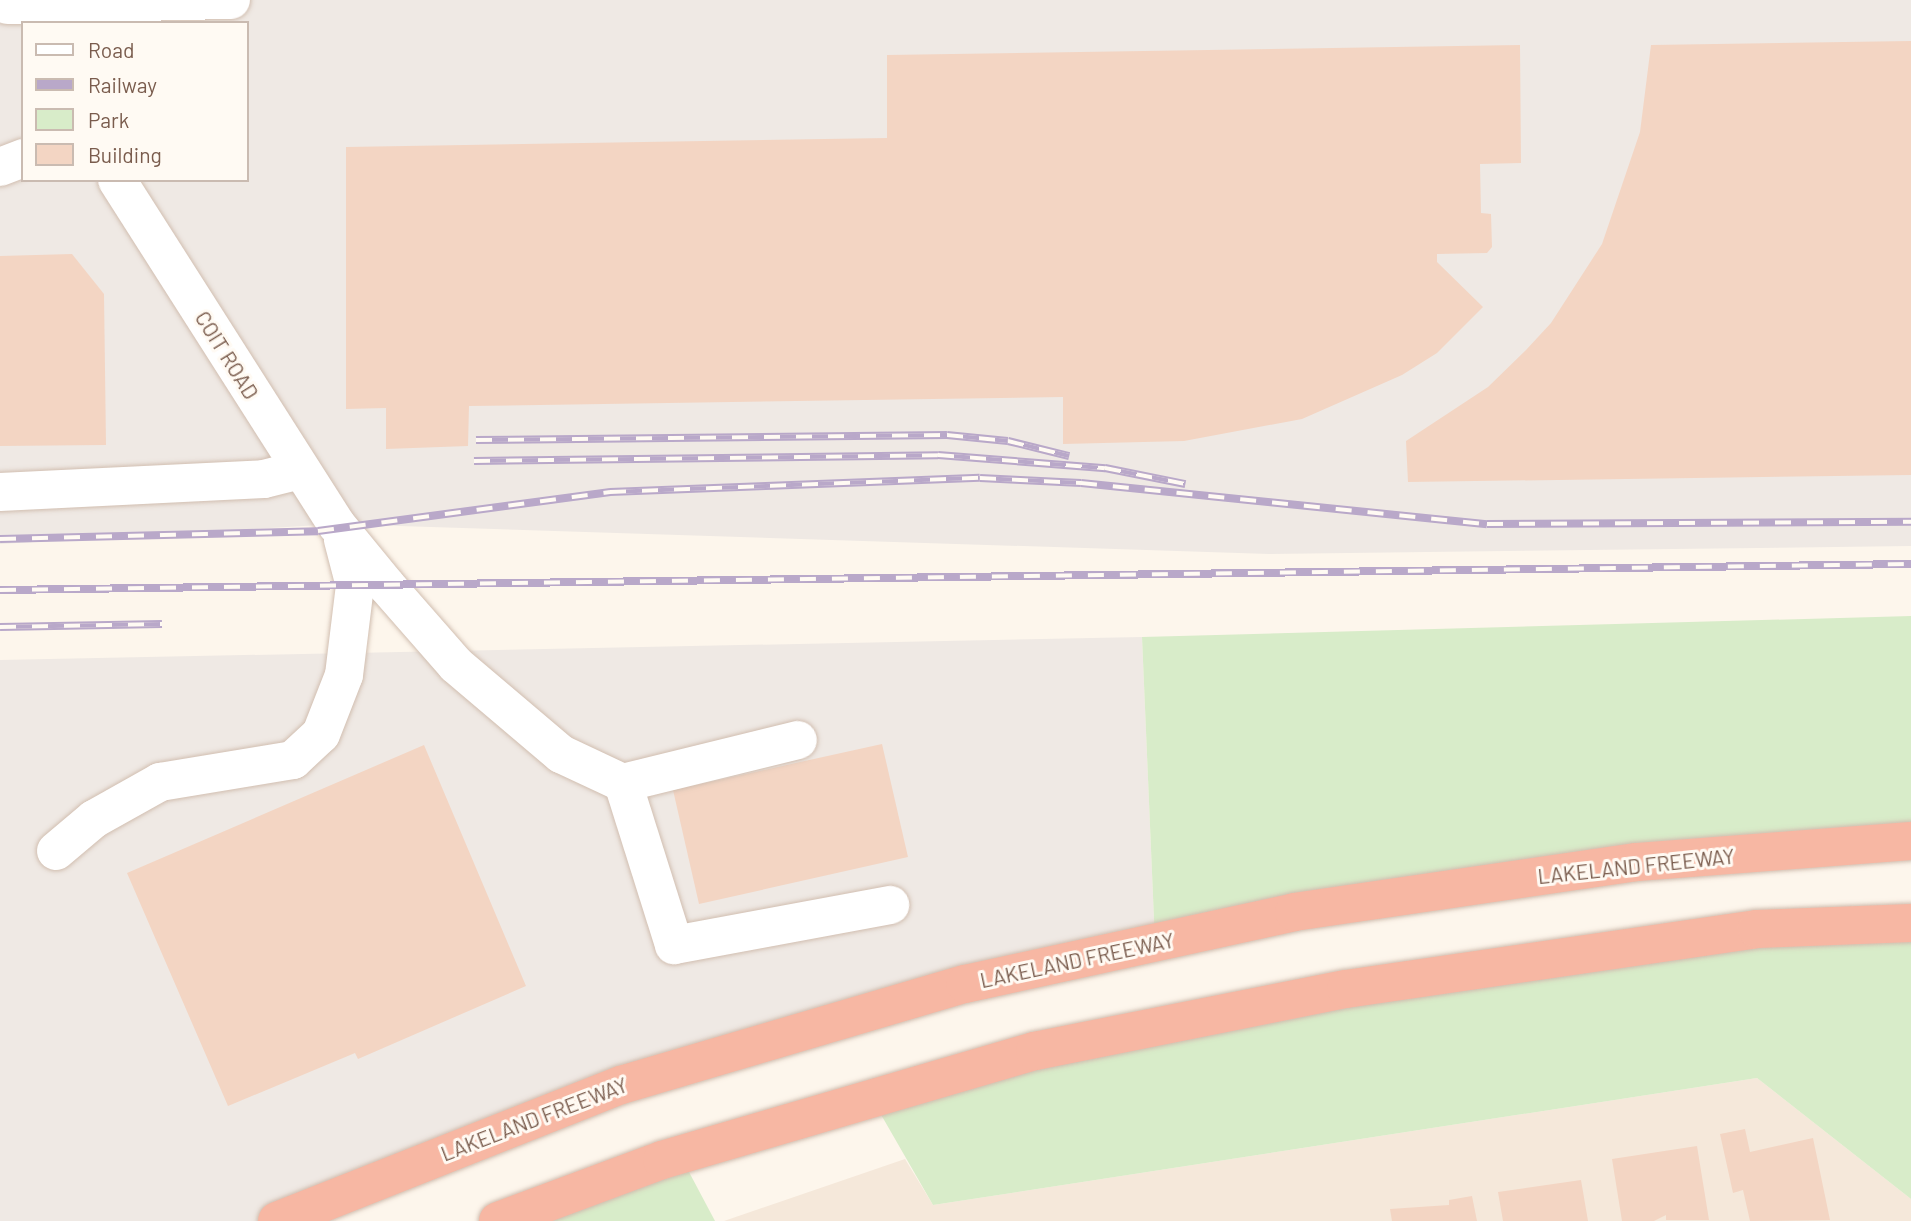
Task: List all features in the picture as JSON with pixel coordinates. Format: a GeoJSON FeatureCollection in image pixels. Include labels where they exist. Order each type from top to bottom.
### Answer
{"type":"FeatureCollection","features":[{"type":"Feature","properties":{"kind":"highway","name":"LAKELAND FREEWAY"},"geometry":{"type":"LineString","coordinates":[[277,1221],[621,1085],[965,984],[1294,912],[1637,862],[1911,841]]}},
{"type":"Feature","properties":{"kind":"highway"},"geometry":{"type":"LineString","coordinates":[[498,1221],[662,1160],[1034,1051],[1346,989],[1757,929],[1911,923]]}},
{"type":"Feature","properties":{"kind":"street"},"geometry":{"type":"LineString","coordinates":[[11,12],[231,0]]}},
{"type":"Feature","properties":{"kind":"street"},"geometry":{"type":"LineString","coordinates":[[0,167],[21,159]]}},
{"type":"Feature","properties":{"kind":"street","name":"COIT ROAD"},"geometry":{"type":"LineString","coordinates":[[118,182],[339,528]]}},
{"type":"Feature","properties":{"kind":"street"},"geometry":{"type":"LineString","coordinates":[[0,492],[264,479],[300,470]]}},
{"type":"Feature","properties":{"kind":"street"},"geometry":{"type":"LineString","coordinates":[[339,528],[456,665],[561,754],[623,783],[798,740]]}},
{"type":"Feature","properties":{"kind":"street"},"geometry":{"type":"LineString","coordinates":[[56,851],[94,819],[160,782],[293,760],[321,734],[344,675],[355,586],[339,528]]}},
{"type":"Feature","properties":{"kind":"street"},"geometry":{"type":"LineString","coordinates":[[623,783],[674,945],[890,905]]}},
{"type":"Feature","properties":{"kind":"shaded area"},"geometry":{"type":"Polygon","coordinates":[[[0,0],[1911,0],[1911,546],[1269,554],[336,524],[0,544],[0,0]]]}},
{"type":"Feature","properties":{"kind":"shaded area"},"geometry":{"type":"Polygon","coordinates":[[[1142,637],[1155,943],[965,984],[277,1221],[0,1221],[0,660],[1142,637]]]}},
{"type":"Feature","properties":{"kind":"shaded area"},"geometry":{"type":"Polygon","coordinates":[[[1757,1078],[1911,1199],[1911,1221],[724,1221],[905,1159],[933,1205],[1757,1078]]]}},
{"type":"Feature","properties":{"kind":"green space"},"geometry":{"type":"Polygon","coordinates":[[[1911,616],[1911,841],[1155,943],[1142,637],[1911,616]]]}},
{"type":"Feature","properties":{"kind":"green space"},"geometry":{"type":"Polygon","coordinates":[[[1911,923],[1911,1199],[1757,1078],[933,1205],[872,1099],[1035,1051],[1911,923]]]}},
{"type":"Feature","properties":{"kind":"green space"},"geometry":{"type":"Polygon","coordinates":[[[680,1155],[715,1221],[498,1221],[680,1155]]]}},
{"type":"Feature","properties":{"kind":"building"},"geometry":{"type":"Polygon","coordinates":[[[1911,41],[1911,475],[1408,482],[1406,441],[1488,387],[1526,350],[1551,323],[1602,244],[1640,132],[1651,45],[1911,41]]]}},
{"type":"Feature","properties":{"kind":"building"},"geometry":{"type":"Polygon","coordinates":[[[1520,45],[1521,163],[1480,164],[1481,213],[1491,214],[1492,247],[1487,253],[1437,254],[1437,262],[1483,307],[1437,353],[1402,375],[1302,419],[1184,441],[1063,444],[1063,397],[469,406],[468,446],[386,449],[386,408],[346,409],[346,147],[887,138],[887,55],[1520,45]]]}},
{"type":"Feature","properties":{"kind":"building"},"geometry":{"type":"Polygon","coordinates":[[[72,254],[104,294],[106,445],[0,446],[0,256],[72,254]]]}},
{"type":"Feature","properties":{"kind":"building"},"geometry":{"type":"Polygon","coordinates":[[[882,744],[908,857],[699,904],[673,790],[882,744]]]}},
{"type":"Feature","properties":{"kind":"building"},"geometry":{"type":"Polygon","coordinates":[[[424,745],[526,986],[358,1059],[355,1053],[228,1106],[127,873],[424,745]]]}},
{"type":"Feature","properties":{"kind":"building"},"geometry":{"type":"Polygon","coordinates":[[[1745,1129],[1750,1152],[1813,1138],[1830,1220],[1750,1221],[1743,1190],[1733,1193],[1720,1134],[1745,1129]]]}},
{"type":"Feature","properties":{"kind":"building"},"geometry":{"type":"Polygon","coordinates":[[[1697,1146],[1709,1220],[1666,1220],[1666,1215],[1654,1221],[1622,1221],[1612,1159],[1697,1146]]]}},
{"type":"Feature","properties":{"kind":"building"},"geometry":{"type":"Polygon","coordinates":[[[1581,1180],[1588,1221],[1503,1221],[1498,1192],[1581,1180]]]}},
{"type":"Feature","properties":{"kind":"building"},"geometry":{"type":"Polygon","coordinates":[[[1472,1196],[1477,1221],[1392,1221],[1390,1209],[1449,1205],[1449,1200],[1472,1196]]]}},
{"type":"Feature","properties":{"kind":"railway"},"geometry":{"type":"LineString","coordinates":[[476,440],[947,435],[1008,441],[1069,456]]}},
{"type":"Feature","properties":{"kind":"railway"},"geometry":{"type":"LineString","coordinates":[[474,461],[938,455],[1105,468],[1185,484]]}},
{"type":"Feature","properties":{"kind":"railway"},"geometry":{"type":"LineString","coordinates":[[0,539],[318,531],[610,492],[980,478],[1081,483],[1487,524],[1911,522]]}},
{"type":"Feature","properties":{"kind":"railway"},"geometry":{"type":"LineString","coordinates":[[0,590],[1911,564]]}},
{"type":"Feature","properties":{"kind":"railway"},"geometry":{"type":"LineString","coordinates":[[0,627],[162,624]]}}]}
